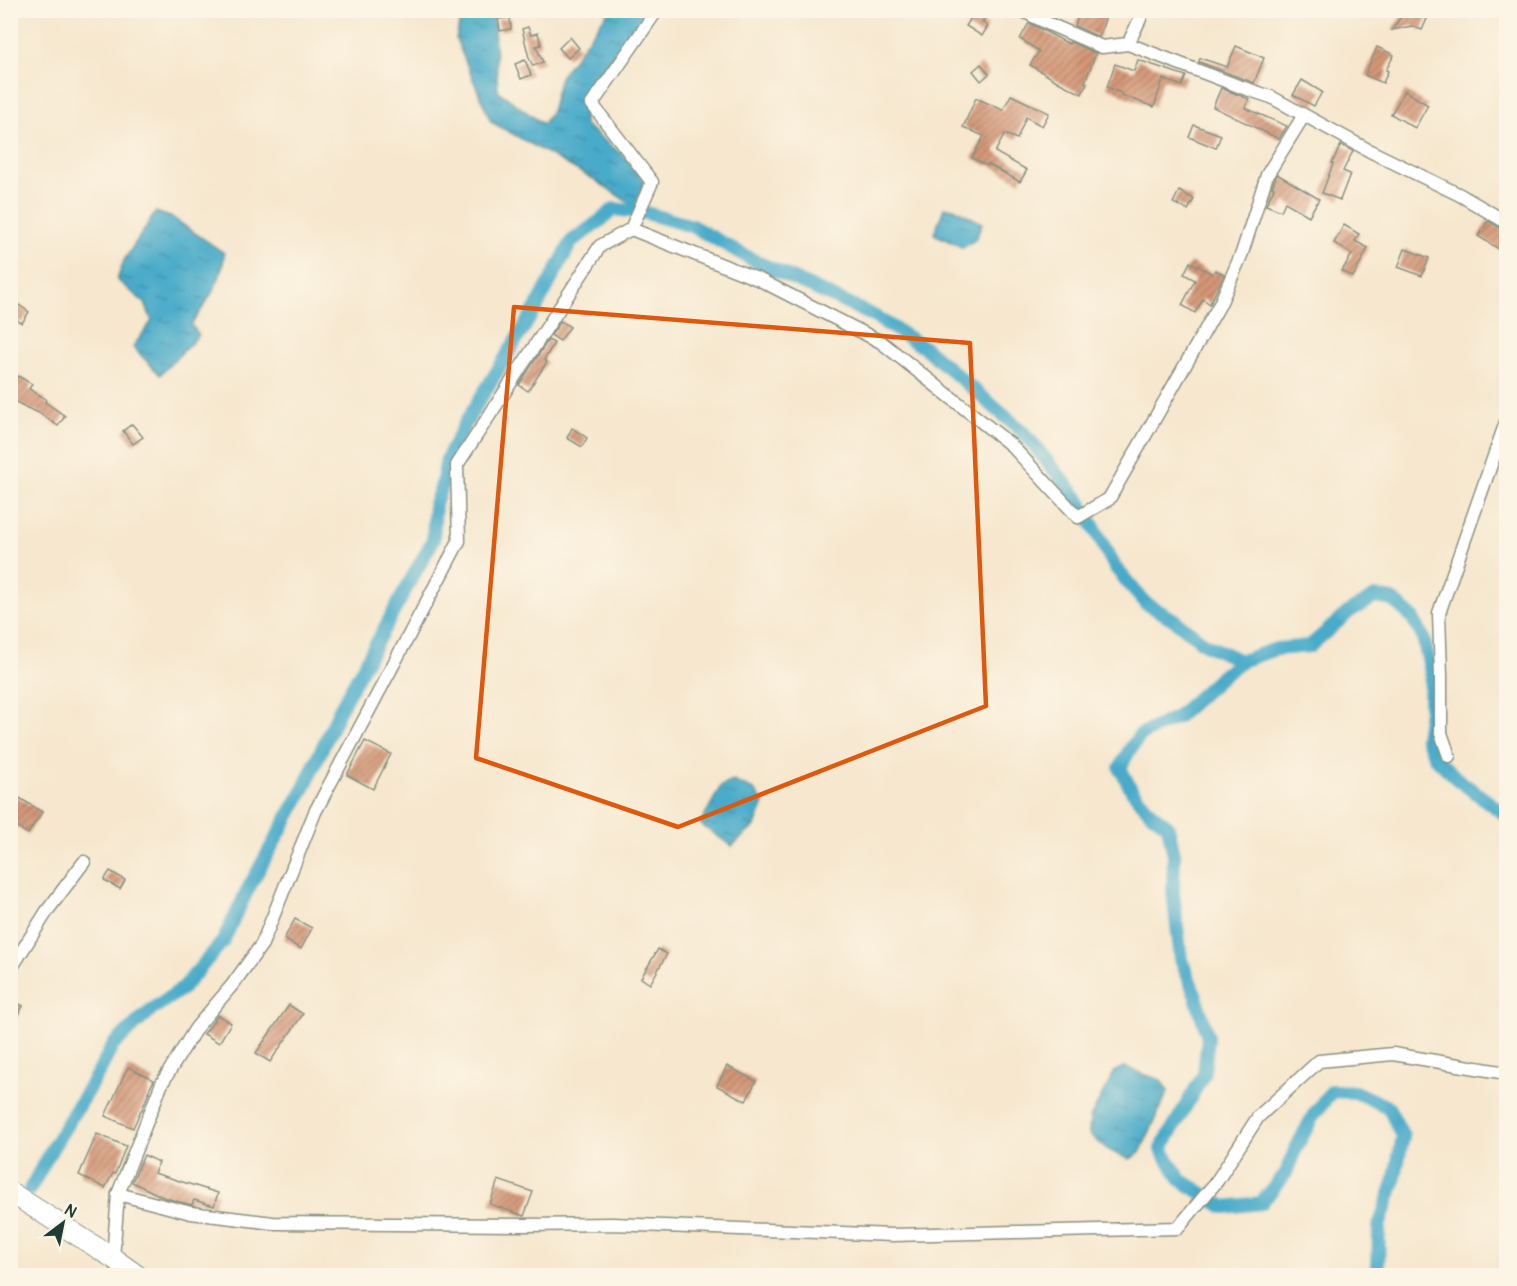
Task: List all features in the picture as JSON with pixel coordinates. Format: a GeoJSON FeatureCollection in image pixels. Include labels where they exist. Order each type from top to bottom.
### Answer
{"type":"FeatureCollection","features":[{"type":"Feature","properties":{"kind":"main road"},"geometry":{"type":"LineString","coordinates":[[13,1198],[138,1275]]}},
{"type":"Feature","properties":{"kind":"street"},"geometry":{"type":"LineString","coordinates":[[113,1258],[118,1194],[162,1083],[196,1028],[233,984],[262,944],[315,812],[459,541],[457,465],[600,246],[631,230],[652,182],[592,104],[657,10]]}},
{"type":"Feature","properties":{"kind":"street"},"geometry":{"type":"LineString","coordinates":[[1021,10],[1048,24],[1102,46],[1128,44],[1271,97],[1370,151],[1460,195],[1506,222]]}},
{"type":"Feature","properties":{"kind":"street"},"geometry":{"type":"LineString","coordinates":[[1128,44],[1142,10]]}},
{"type":"Feature","properties":{"kind":"street"},"geometry":{"type":"LineString","coordinates":[[631,230],[760,280],[881,342],[1011,445],[1078,516],[1109,499],[1220,304],[1242,253],[1267,175],[1304,115]]}},
{"type":"Feature","properties":{"kind":"street"},"geometry":{"type":"LineString","coordinates":[[1449,756],[1441,733],[1439,613],[1506,422]]}},
{"type":"Feature","properties":{"kind":"street"},"geometry":{"type":"LineString","coordinates":[[10,970],[47,911],[84,862]]}},
{"type":"Feature","properties":{"kind":"street"},"geometry":{"type":"LineString","coordinates":[[118,1194],[192,1213],[273,1223],[613,1224],[892,1235],[1178,1228],[1217,1181],[1258,1117],[1319,1061],[1393,1054],[1506,1073]]}},
{"type":"Feature","properties":{"kind":"highlighted area"},"geometry":{"type":"Polygon","coordinates":[[[514,307],[970,343],[986,706],[678,827],[476,758],[514,307]]]}},
{"type":"Feature","properties":{"kind":"water"},"geometry":{"type":"Polygon","coordinates":[[[462,11],[493,11],[498,91],[543,124],[551,112],[560,77],[609,11],[645,11],[584,102],[584,124],[625,157],[644,181],[635,207],[593,179],[491,122],[456,39],[462,11]]]}},
{"type":"Feature","properties":{"kind":"water"},"geometry":{"type":"Polygon","coordinates":[[[944,208],[954,208],[982,223],[976,239],[963,248],[934,234],[944,208]]]}},
{"type":"Feature","properties":{"kind":"water"},"geometry":{"type":"Polygon","coordinates":[[[156,212],[173,218],[224,253],[217,282],[191,325],[199,335],[160,375],[133,347],[152,321],[145,303],[117,280],[124,260],[156,212]]]}},
{"type":"Feature","properties":{"kind":"water"},"geometry":{"type":"Polygon","coordinates":[[[733,781],[754,790],[764,803],[755,826],[732,846],[700,824],[721,786],[733,781]]]}},
{"type":"Feature","properties":{"kind":"water"},"geometry":{"type":"Polygon","coordinates":[[[1124,1067],[1161,1080],[1168,1091],[1140,1153],[1130,1159],[1108,1150],[1089,1134],[1090,1118],[1115,1071],[1124,1067]]]}},
{"type":"Feature","properties":{"kind":"building"},"geometry":{"type":"Polygon","coordinates":[[[976,10],[991,10],[982,22],[988,26],[982,36],[966,26],[976,10]]]}},
{"type":"Feature","properties":{"kind":"building"},"geometry":{"type":"Polygon","coordinates":[[[1095,10],[1108,10],[1099,37],[1075,26],[1080,11],[1093,15],[1095,10]]]}},
{"type":"Feature","properties":{"kind":"building"},"geometry":{"type":"Polygon","coordinates":[[[1405,10],[1411,10],[1427,19],[1422,30],[1412,26],[1392,30],[1405,10]]]}},
{"type":"Feature","properties":{"kind":"building"},"geometry":{"type":"Polygon","coordinates":[[[510,18],[511,29],[500,31],[498,19],[510,18]]]}},
{"type":"Feature","properties":{"kind":"building"},"geometry":{"type":"Polygon","coordinates":[[[1029,23],[1069,44],[1070,42],[1096,53],[1082,94],[1030,65],[1039,51],[1020,39],[1029,23]]]}},
{"type":"Feature","properties":{"kind":"building"},"geometry":{"type":"Polygon","coordinates":[[[528,27],[531,35],[538,33],[541,45],[536,46],[543,62],[533,66],[522,29],[528,27]]]}},
{"type":"Feature","properties":{"kind":"building"},"geometry":{"type":"Polygon","coordinates":[[[570,37],[579,48],[568,58],[559,48],[570,37]]]}},
{"type":"Feature","properties":{"kind":"building"},"geometry":{"type":"Polygon","coordinates":[[[1236,46],[1264,58],[1254,83],[1199,62],[1200,58],[1227,67],[1236,46]]]}},
{"type":"Feature","properties":{"kind":"building"},"geometry":{"type":"Polygon","coordinates":[[[1377,47],[1394,55],[1386,70],[1388,71],[1383,83],[1365,75],[1377,47]]]}},
{"type":"Feature","properties":{"kind":"building"},"geometry":{"type":"Polygon","coordinates":[[[525,60],[531,75],[521,79],[515,64],[525,60]]]}},
{"type":"Feature","properties":{"kind":"building"},"geometry":{"type":"Polygon","coordinates":[[[1138,60],[1186,76],[1182,86],[1163,79],[1154,107],[1121,95],[1107,87],[1115,64],[1134,71],[1138,60]]]}},
{"type":"Feature","properties":{"kind":"building"},"geometry":{"type":"Polygon","coordinates":[[[981,64],[989,74],[981,81],[973,71],[981,64]]]}},
{"type":"Feature","properties":{"kind":"building"},"geometry":{"type":"Polygon","coordinates":[[[1302,80],[1322,92],[1314,106],[1293,95],[1302,80]]]}},
{"type":"Feature","properties":{"kind":"building"},"geometry":{"type":"Polygon","coordinates":[[[1221,88],[1249,99],[1245,108],[1287,126],[1279,139],[1213,107],[1221,88]]]}},
{"type":"Feature","properties":{"kind":"building"},"geometry":{"type":"Polygon","coordinates":[[[1405,91],[1428,105],[1415,128],[1391,114],[1405,91]]]}},
{"type":"Feature","properties":{"kind":"building"},"geometry":{"type":"Polygon","coordinates":[[[1011,95],[1049,113],[1042,126],[1026,117],[1017,139],[1005,134],[995,152],[1027,170],[1020,182],[972,158],[984,136],[963,127],[976,98],[1003,110],[1011,95]]]}},
{"type":"Feature","properties":{"kind":"building"},"geometry":{"type":"Polygon","coordinates":[[[1194,125],[1221,135],[1216,148],[1189,137],[1194,125]]]}},
{"type":"Feature","properties":{"kind":"building"},"geometry":{"type":"Polygon","coordinates":[[[1341,145],[1353,151],[1343,171],[1350,174],[1340,200],[1322,193],[1341,145]]]}},
{"type":"Feature","properties":{"kind":"building"},"geometry":{"type":"Polygon","coordinates":[[[1277,174],[1319,199],[1309,216],[1285,202],[1281,211],[1266,205],[1274,188],[1272,187],[1277,174]]]}},
{"type":"Feature","properties":{"kind":"building"},"geometry":{"type":"Polygon","coordinates":[[[1179,191],[1194,199],[1188,210],[1173,203],[1179,191]]]}},
{"type":"Feature","properties":{"kind":"building"},"geometry":{"type":"Polygon","coordinates":[[[1488,221],[1506,230],[1506,240],[1500,250],[1478,236],[1488,221]]]}},
{"type":"Feature","properties":{"kind":"building"},"geometry":{"type":"Polygon","coordinates":[[[1344,225],[1359,234],[1355,241],[1368,248],[1353,277],[1342,271],[1352,254],[1334,243],[1344,225]]]}},
{"type":"Feature","properties":{"kind":"building"},"geometry":{"type":"Polygon","coordinates":[[[1405,249],[1429,258],[1422,276],[1398,267],[1405,249]]]}},
{"type":"Feature","properties":{"kind":"building"},"geometry":{"type":"Polygon","coordinates":[[[1190,262],[1213,274],[1215,270],[1224,274],[1210,304],[1203,299],[1195,313],[1182,305],[1195,280],[1184,274],[1190,262]]]}},
{"type":"Feature","properties":{"kind":"building"},"geometry":{"type":"Polygon","coordinates":[[[19,305],[29,312],[22,323],[11,317],[19,305]]]}},
{"type":"Feature","properties":{"kind":"building"},"geometry":{"type":"Polygon","coordinates":[[[561,321],[570,327],[560,341],[551,335],[561,321]]]}},
{"type":"Feature","properties":{"kind":"building"},"geometry":{"type":"Polygon","coordinates":[[[548,340],[554,343],[544,360],[547,362],[528,391],[519,385],[548,340]]]}},
{"type":"Feature","properties":{"kind":"building"},"geometry":{"type":"Polygon","coordinates":[[[18,376],[32,384],[29,389],[46,399],[45,402],[65,416],[58,426],[10,398],[10,388],[18,376]]]}},
{"type":"Feature","properties":{"kind":"building"},"geometry":{"type":"Polygon","coordinates":[[[132,424],[143,437],[133,444],[123,431],[132,424]]]}},
{"type":"Feature","properties":{"kind":"building"},"geometry":{"type":"Polygon","coordinates":[[[572,428],[587,438],[582,447],[567,438],[572,428]]]}},
{"type":"Feature","properties":{"kind":"building"},"geometry":{"type":"Polygon","coordinates":[[[365,741],[391,754],[373,789],[347,775],[365,741]]]}},
{"type":"Feature","properties":{"kind":"building"},"geometry":{"type":"Polygon","coordinates":[[[10,792],[42,812],[28,834],[10,823],[10,792]]]}},
{"type":"Feature","properties":{"kind":"building"},"geometry":{"type":"Polygon","coordinates":[[[110,871],[125,880],[120,889],[104,880],[110,871]]]}},
{"type":"Feature","properties":{"kind":"building"},"geometry":{"type":"Polygon","coordinates":[[[295,919],[312,928],[301,949],[284,939],[295,919]]]}},
{"type":"Feature","properties":{"kind":"building"},"geometry":{"type":"Polygon","coordinates":[[[658,949],[667,954],[650,984],[641,978],[658,949]]]}},
{"type":"Feature","properties":{"kind":"building"},"geometry":{"type":"Polygon","coordinates":[[[10,999],[23,1006],[10,1028],[10,999]]]}},
{"type":"Feature","properties":{"kind":"building"},"geometry":{"type":"Polygon","coordinates":[[[289,1005],[303,1014],[270,1062],[256,1053],[289,1005]]]}},
{"type":"Feature","properties":{"kind":"building"},"geometry":{"type":"Polygon","coordinates":[[[218,1015],[231,1023],[219,1043],[204,1034],[218,1015]]]}},
{"type":"Feature","properties":{"kind":"building"},"geometry":{"type":"Polygon","coordinates":[[[727,1066],[756,1081],[746,1101],[717,1086],[727,1066]]]}},
{"type":"Feature","properties":{"kind":"building"},"geometry":{"type":"Polygon","coordinates":[[[128,1067],[154,1080],[133,1128],[105,1116],[128,1067]]]}},
{"type":"Feature","properties":{"kind":"building"},"geometry":{"type":"Polygon","coordinates":[[[97,1134],[126,1146],[115,1174],[113,1173],[105,1188],[79,1175],[97,1134]]]}},
{"type":"Feature","properties":{"kind":"building"},"geometry":{"type":"Polygon","coordinates":[[[144,1155],[159,1162],[154,1173],[218,1193],[214,1206],[194,1200],[192,1205],[176,1201],[132,1182],[144,1155]]]}},
{"type":"Feature","properties":{"kind":"building"},"geometry":{"type":"Polygon","coordinates":[[[498,1180],[533,1192],[524,1216],[490,1204],[498,1180]]]}},
{"type":"Feature","properties":{"kind":"waterway"},"geometry":{"type":"LineString","coordinates":[[30,1189],[113,1045],[151,1010],[183,988],[223,941],[249,887],[304,788],[340,709],[433,540],[435,504],[442,485],[447,459],[466,422],[537,306],[572,241],[614,209],[646,213],[692,226],[753,260],[874,316],[925,348],[1022,431],[1080,501],[1115,567],[1145,603],[1173,619],[1205,644],[1241,661]]}},
{"type":"Feature","properties":{"kind":"waterway"},"geometry":{"type":"LineString","coordinates":[[1380,1276],[1378,1271],[1379,1226],[1394,1182],[1403,1136],[1388,1107],[1355,1092],[1332,1091],[1313,1116],[1286,1173],[1261,1203],[1224,1207],[1181,1180],[1161,1149],[1204,1074],[1208,1037],[1181,959],[1173,893],[1174,855],[1168,826],[1151,813],[1132,791],[1120,768],[1140,735],[1177,717],[1241,661],[1276,649],[1310,646],[1350,611],[1375,597],[1393,600],[1412,617],[1423,637],[1431,672],[1430,711],[1426,738],[1435,757],[1457,779],[1506,815]]}}]}
